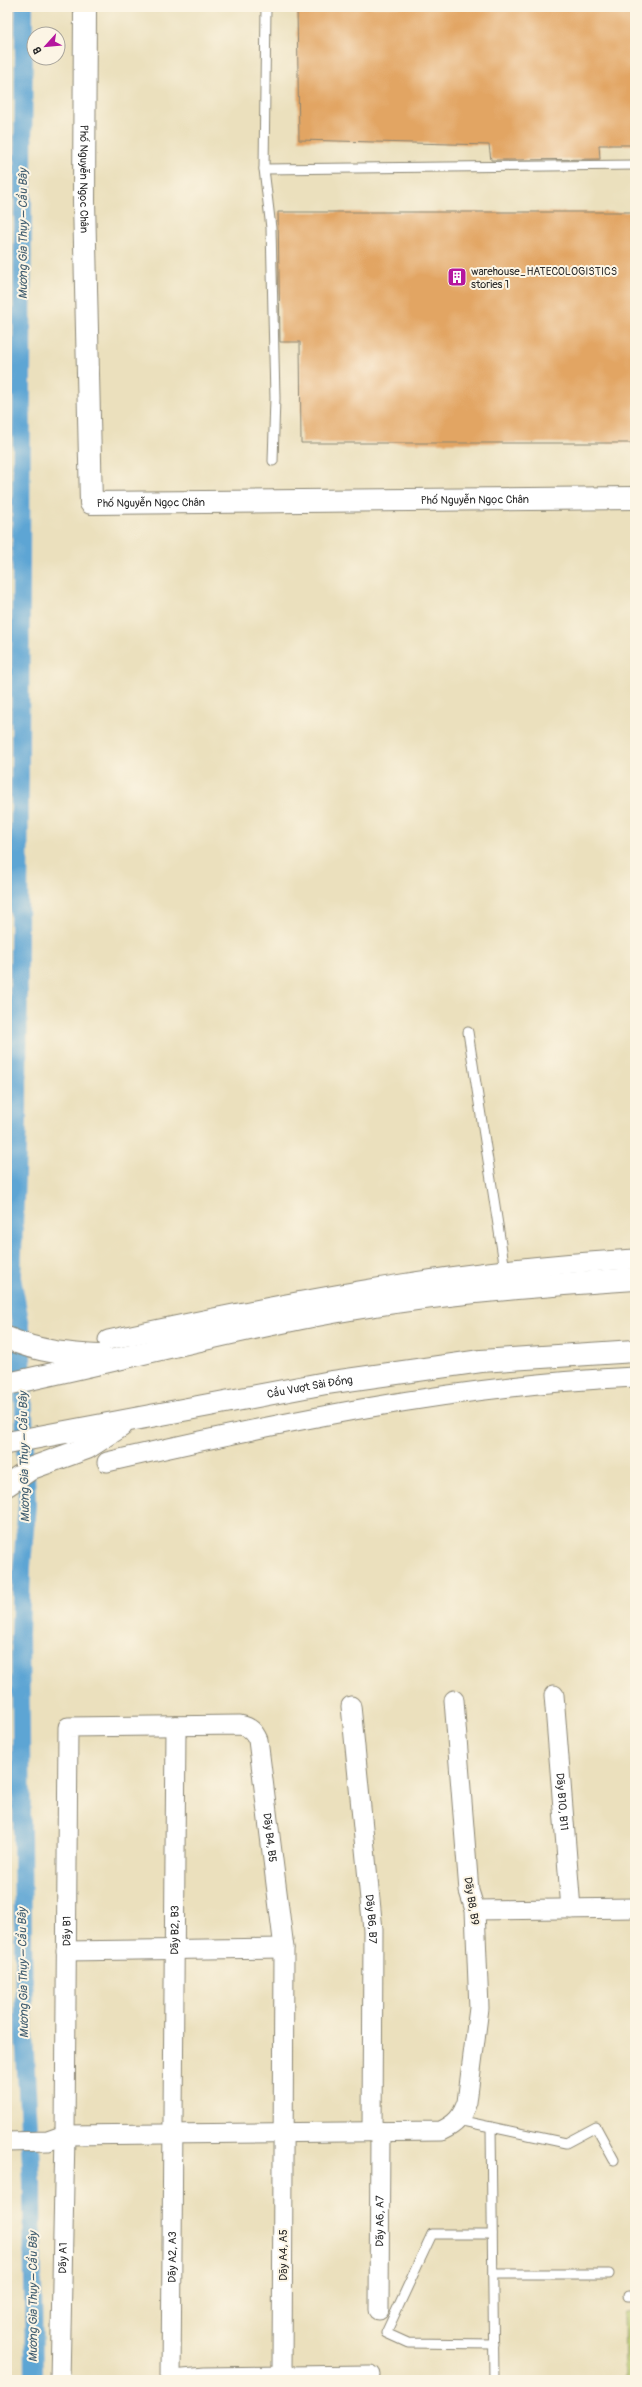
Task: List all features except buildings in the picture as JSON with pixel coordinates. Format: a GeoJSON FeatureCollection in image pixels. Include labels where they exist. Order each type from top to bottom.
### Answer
{"type":"FeatureCollection","features":[{"type":"Feature","properties":{"kind":"main road","name":"Phố Nguyễn Ngọc Chân"},"geometry":{"type":"LineString","coordinates":[[85,7],[84,201],[91,503],[635,498]]}},
{"type":"Feature","properties":{"kind":"main road"},"geometry":{"type":"LineString","coordinates":[[7,1384],[130,1358],[205,1338],[318,1315],[475,1291],[635,1280]]}},
{"type":"Feature","properties":{"kind":"main road"},"geometry":{"type":"LineString","coordinates":[[7,1338],[31,1349],[65,1354],[130,1358]]}},
{"type":"Feature","properties":{"kind":"main road","name":"Cầu Vượt Sài Đồng"},"geometry":{"type":"LineString","coordinates":[[7,1443],[326,1383],[481,1361],[626,1352]]}},
{"type":"Feature","properties":{"kind":"main road"},"geometry":{"type":"LineString","coordinates":[[7,1485],[32,1468],[87,1448],[132,1419]]}},
{"type":"Feature","properties":{"kind":"street"},"geometry":{"type":"LineString","coordinates":[[108,1340],[313,1297],[505,1270],[635,1259]]}},
{"type":"Feature","properties":{"kind":"street"},"geometry":{"type":"LineString","coordinates":[[107,1462],[239,1432],[415,1399],[515,1386],[635,1377]]}},
{"type":"Feature","properties":{"kind":"street","name":"Dãy B10, B11"},"geometry":{"type":"LineString","coordinates":[[554,1695],[571,1909]]}},
{"type":"Feature","properties":{"kind":"street","name":"Dãy B8, B9"},"geometry":{"type":"LineString","coordinates":[[454,1700],[469,1891],[475,1910],[479,2008],[467,2102],[463,2114],[458,2120]]}},
{"type":"Feature","properties":{"kind":"street","name":"Dãy B6, B7"},"geometry":{"type":"LineString","coordinates":[[351,1706],[373,1936],[376,2132]]}},
{"type":"Feature","properties":{"kind":"street","name":"Dãy B4, B5"},"geometry":{"type":"LineString","coordinates":[[68,1727],[240,1725],[248,1727],[254,1732],[258,1740],[284,1948],[284,2133]]}},
{"type":"Feature","properties":{"kind":"street","name":"Dãy B2, B3"},"geometry":{"type":"LineString","coordinates":[[173,2134],[176,1726]]}},
{"type":"Feature","properties":{"kind":"street","name":"Dãy B1"},"geometry":{"type":"LineString","coordinates":[[56,2138],[66,1951],[68,1727]]}},
{"type":"Feature","properties":{"kind":"street"},"geometry":{"type":"LineString","coordinates":[[475,1910],[635,1908]]}},
{"type":"Feature","properties":{"kind":"street"},"geometry":{"type":"LineString","coordinates":[[66,1951],[284,1948]]}},
{"type":"Feature","properties":{"kind":"street"},"geometry":{"type":"LineString","coordinates":[[7,2142],[56,2138],[173,2134],[441,2131],[454,2125],[458,2120]]}},
{"type":"Feature","properties":{"kind":"street","name":"Dãy A6, A7"},"geometry":{"type":"LineString","coordinates":[[376,2132],[379,2310]]}},
{"type":"Feature","properties":{"kind":"street","name":"Dãy A4, A5"},"geometry":{"type":"LineString","coordinates":[[282,2376],[284,2133]]}},
{"type":"Feature","properties":{"kind":"street","name":"Dãy A2, A3"},"geometry":{"type":"LineString","coordinates":[[172,2380],[173,2134]]}},
{"type":"Feature","properties":{"kind":"street","name":"Dãy A1"},"geometry":{"type":"LineString","coordinates":[[56,2138],[60,2380]]}},
{"type":"Feature","properties":{"kind":"street"},"geometry":{"type":"LineString","coordinates":[[172,2380],[282,2376],[371,2375]]}},
{"type":"Feature","properties":{"kind":"lane"},"geometry":{"type":"LineString","coordinates":[[266,7],[264,169],[272,251],[276,398],[273,461]]}},
{"type":"Feature","properties":{"kind":"lane"},"geometry":{"type":"LineString","coordinates":[[264,169],[635,165]]}},
{"type":"Feature","properties":{"kind":"lane"},"geometry":{"type":"LineString","coordinates":[[468,1032],[505,1270]]}},
{"type":"Feature","properties":{"kind":"lane"},"geometry":{"type":"LineString","coordinates":[[458,2120],[566,2143],[596,2127],[614,2160]]}},
{"type":"Feature","properties":{"kind":"lane"},"geometry":{"type":"LineString","coordinates":[[491,2127],[494,2380]]}},
{"type":"Feature","properties":{"kind":"lane"},"geometry":{"type":"LineString","coordinates":[[492,2234],[432,2234],[386,2332],[408,2343],[494,2344]]}},
{"type":"Feature","properties":{"kind":"lane"},"geometry":{"type":"LineString","coordinates":[[493,2274],[609,2274]]}},
{"type":"Feature","properties":{"kind":"green space"},"geometry":{"type":"Polygon","coordinates":[[[635,2311],[635,2380],[625,2380],[624,2312],[635,2311]]]}},
{"type":"Feature","properties":{"kind":"waterway","name":"Mương Gia Thụy – Cầu Bây"},"geometry":{"type":"LineString","coordinates":[[24,7],[18,1122],[12,1278],[21,1326],[27,1504],[22,1567],[20,1634],[24,2034],[32,2183],[34,2380]]}},
{"type":"Feature","properties":{"kind":"place","name":"warehouse_HATECOLOGISTICS stories 1"},"geometry":{"type":"Point","coordinates":[457,277]}}]}
